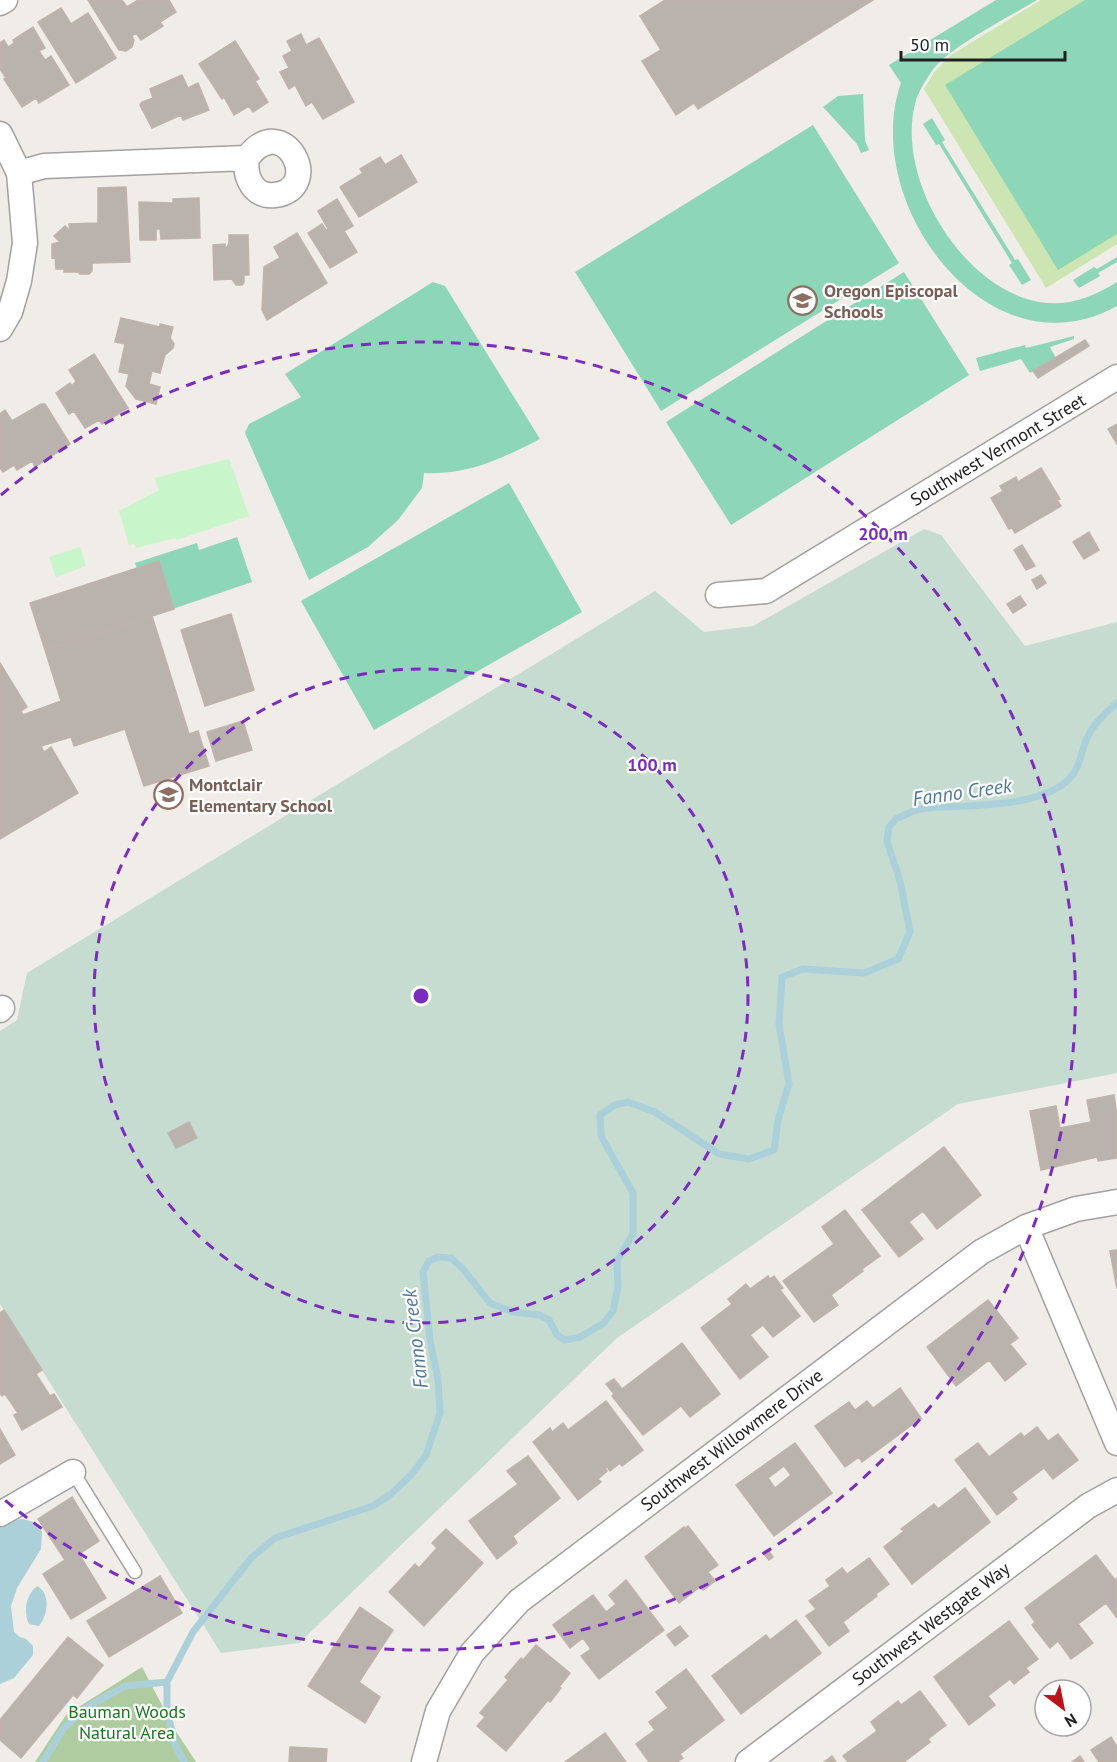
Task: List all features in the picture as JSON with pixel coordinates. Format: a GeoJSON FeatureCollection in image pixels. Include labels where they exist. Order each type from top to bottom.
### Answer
{"type":"FeatureCollection","features":[{"type":"Feature","properties":{"kind":"street"},"geometry":{"type":"LineString","coordinates":[[0,3],[5,0]]}},
{"type":"Feature","properties":{"kind":"street"},"geometry":{"type":"LineString","coordinates":[[0,134],[19,173],[24,221],[23,261],[10,312],[0,329]]}},
{"type":"Feature","properties":{"kind":"street"},"geometry":{"type":"LineString","coordinates":[[19,173],[47,166],[247,158]]}},
{"type":"Feature","properties":{"kind":"street","name":"Southwest Vermont Street"},"geometry":{"type":"LineString","coordinates":[[718,595],[766,591],[1117,378]]}},
{"type":"Feature","properties":{"kind":"street","name":"Southwest Willowmere Drive"},"geometry":{"type":"LineString","coordinates":[[424,1762],[438,1711],[472,1653],[519,1601],[981,1252],[1026,1227],[1076,1209],[1117,1202]]}},
{"type":"Feature","properties":{"kind":"street"},"geometry":{"type":"LineString","coordinates":[[1026,1227],[1117,1443]]}},
{"type":"Feature","properties":{"kind":"street"},"geometry":{"type":"LineString","coordinates":[[0,1514],[73,1472]]}},
{"type":"Feature","properties":{"kind":"street","name":"Southwest Westgate Way"},"geometry":{"type":"LineString","coordinates":[[748,1762],[1088,1506],[1117,1490]]}},
{"type":"Feature","properties":{"kind":"lane"},"geometry":{"type":"LineString","coordinates":[[73,1472],[135,1572]]}},
{"type":"Feature","properties":{"kind":"green space"},"geometry":{"type":"Polygon","coordinates":[[[996,0],[1037,0],[965,42],[932,71],[915,104],[912,133],[916,165],[926,196],[941,226],[961,253],[984,276],[1011,293],[1039,302],[1070,302],[1099,292],[1117,282],[1117,306],[1069,322],[1023,318],[981,298],[945,266],[917,225],[899,178],[893,130],[901,83],[889,65],[996,0]]]}},
{"type":"Feature","properties":{"kind":"green space"},"geometry":{"type":"Polygon","coordinates":[[[1041,0],[1117,0],[1117,244],[1046,288],[924,89],[935,71],[951,55],[1041,0]]]}},
{"type":"Feature","properties":{"kind":"green space"},"geometry":{"type":"Polygon","coordinates":[[[1085,0],[1117,0],[1117,234],[1058,270],[945,85],[1085,0]]]}},
{"type":"Feature","properties":{"kind":"green space"},"geometry":{"type":"Polygon","coordinates":[[[863,94],[865,141],[869,150],[861,153],[857,144],[823,107],[838,96],[863,94]]]}},
{"type":"Feature","properties":{"kind":"green space"},"geometry":{"type":"Polygon","coordinates":[[[932,118],[945,140],[942,142],[1015,260],[1018,259],[1031,280],[1022,285],[1009,265],[1012,263],[939,144],[936,145],[923,124],[932,118]]]}},
{"type":"Feature","properties":{"kind":"green space"},"geometry":{"type":"Polygon","coordinates":[[[813,125],[899,263],[661,411],[575,272],[813,125]]]}},
{"type":"Feature","properties":{"kind":"green space"},"geometry":{"type":"Polygon","coordinates":[[[1117,257],[1117,262],[1098,273],[1100,276],[1079,288],[1073,280],[1094,267],[1097,269],[1117,257]]]}},
{"type":"Feature","properties":{"kind":"green space"},"geometry":{"type":"Polygon","coordinates":[[[904,272],[969,375],[731,525],[666,422],[904,272]]]}},
{"type":"Feature","properties":{"kind":"green space"},"geometry":{"type":"Polygon","coordinates":[[[433,282],[445,286],[540,439],[484,464],[456,471],[424,473],[422,488],[398,520],[368,547],[309,580],[245,433],[249,424],[301,397],[285,374],[433,282]]]}},
{"type":"Feature","properties":{"kind":"green space"},"geometry":{"type":"Polygon","coordinates":[[[1074,336],[1074,339],[1050,347],[1056,358],[1030,373],[1021,359],[980,371],[976,358],[1025,345],[1026,348],[1074,336]]]}},
{"type":"Feature","properties":{"kind":"green space"},"geometry":{"type":"Polygon","coordinates":[[[229,459],[249,516],[176,540],[175,538],[136,548],[135,544],[129,545],[119,511],[159,490],[155,478],[229,459]]]}},
{"type":"Feature","properties":{"kind":"green space"},"geometry":{"type":"Polygon","coordinates":[[[509,483],[582,612],[374,730],[301,601],[509,483]]]}},
{"type":"Feature","properties":{"kind":"green space"},"geometry":{"type":"Polygon","coordinates":[[[924,529],[941,535],[1025,646],[1117,622],[1117,1073],[958,1104],[617,1338],[299,1643],[221,1653],[0,1304],[0,1031],[17,1020],[27,973],[655,591],[704,632],[753,626],[924,529]]]}},
{"type":"Feature","properties":{"kind":"green space"},"geometry":{"type":"Polygon","coordinates":[[[237,537],[252,582],[152,616],[135,563],[197,543],[199,550],[237,537]]]}},
{"type":"Feature","properties":{"kind":"green space"},"geometry":{"type":"Polygon","coordinates":[[[80,547],[86,566],[56,577],[49,557],[80,547]]]}},
{"type":"Feature","properties":{"kind":"green space","name":"Bauman Woods Natural Area"},"geometry":{"type":"Polygon","coordinates":[[[142,1667],[175,1730],[196,1762],[35,1762],[66,1715],[142,1667]]]}},
{"type":"Feature","properties":{"kind":"water"},"geometry":{"type":"Polygon","coordinates":[[[23,1519],[33,1522],[42,1532],[41,1549],[17,1588],[11,1606],[14,1632],[33,1646],[33,1655],[14,1678],[0,1684],[0,1525],[7,1521],[23,1519]]]}},
{"type":"Feature","properties":{"kind":"water"},"geometry":{"type":"Polygon","coordinates":[[[37,1586],[44,1594],[47,1604],[39,1626],[29,1624],[26,1614],[28,1599],[37,1586]]]}},
{"type":"Feature","properties":{"kind":"building"},"geometry":{"type":"Polygon","coordinates":[[[88,0],[122,0],[127,7],[138,0],[169,0],[176,12],[160,22],[163,26],[141,40],[136,33],[132,36],[134,40],[132,47],[126,51],[119,50],[88,0]]]}},
{"type":"Feature","properties":{"kind":"building"},"geometry":{"type":"Polygon","coordinates":[[[665,0],[873,0],[698,109],[694,103],[676,115],[642,61],[661,50],[640,16],[665,0]]]}},
{"type":"Feature","properties":{"kind":"building"},"geometry":{"type":"Polygon","coordinates":[[[61,8],[71,24],[88,13],[116,58],[76,83],[38,22],[61,8]]]}},
{"type":"Feature","properties":{"kind":"building"},"geometry":{"type":"Polygon","coordinates":[[[33,27],[45,48],[39,51],[45,60],[51,56],[69,85],[39,103],[36,98],[22,107],[0,69],[0,43],[4,40],[8,47],[14,43],[13,40],[33,27]]]}},
{"type":"Feature","properties":{"kind":"building"},"geometry":{"type":"Polygon","coordinates":[[[301,34],[306,45],[319,38],[354,102],[323,119],[312,102],[306,106],[295,85],[289,89],[280,72],[289,68],[283,56],[292,51],[287,41],[301,34]]]}},
{"type":"Feature","properties":{"kind":"building"},"geometry":{"type":"Polygon","coordinates":[[[235,41],[259,79],[255,81],[268,102],[253,112],[249,106],[234,115],[224,97],[222,99],[199,64],[235,41]]]}},
{"type":"Feature","properties":{"kind":"building"},"geometry":{"type":"Polygon","coordinates":[[[182,75],[188,88],[198,83],[209,110],[183,120],[181,115],[152,128],[140,105],[153,98],[150,89],[182,75]]]}},
{"type":"Feature","properties":{"kind":"building"},"geometry":{"type":"Polygon","coordinates":[[[401,155],[417,182],[359,217],[340,187],[363,173],[360,169],[380,157],[385,165],[401,155]]]}},
{"type":"Feature","properties":{"kind":"building"},"geometry":{"type":"Polygon","coordinates":[[[126,187],[130,262],[92,263],[92,271],[89,274],[56,269],[55,257],[52,258],[52,244],[60,242],[54,236],[65,226],[70,231],[69,224],[98,223],[98,188],[126,187]]]}},
{"type":"Feature","properties":{"kind":"building"},"geometry":{"type":"Polygon","coordinates":[[[199,198],[200,238],[161,239],[160,229],[156,229],[156,240],[140,240],[139,202],[173,203],[173,199],[199,198]]]}},
{"type":"Feature","properties":{"kind":"building"},"geometry":{"type":"Polygon","coordinates":[[[337,199],[353,226],[344,231],[357,252],[330,268],[308,233],[322,224],[326,230],[328,229],[318,211],[337,199]]]}},
{"type":"Feature","properties":{"kind":"building"},"geometry":{"type":"Polygon","coordinates":[[[297,233],[327,283],[267,320],[262,310],[264,267],[280,258],[274,247],[297,233]]]}},
{"type":"Feature","properties":{"kind":"building"},"geometry":{"type":"Polygon","coordinates":[[[229,235],[248,235],[249,275],[244,275],[242,285],[236,285],[232,279],[214,280],[213,245],[225,244],[227,247],[229,235]]]}},
{"type":"Feature","properties":{"kind":"building"},"geometry":{"type":"Polygon","coordinates":[[[121,318],[160,327],[160,324],[173,327],[170,338],[174,344],[173,348],[165,355],[160,373],[152,371],[149,384],[160,387],[156,404],[136,399],[126,386],[129,374],[119,372],[125,344],[115,342],[121,318]]]}},
{"type":"Feature","properties":{"kind":"building"},"geometry":{"type":"Polygon","coordinates":[[[1085,340],[1089,346],[1038,378],[1033,371],[1085,340]]]}},
{"type":"Feature","properties":{"kind":"building"},"geometry":{"type":"Polygon","coordinates":[[[94,354],[128,408],[102,424],[99,420],[85,428],[74,411],[69,414],[56,393],[70,383],[72,386],[76,381],[69,370],[94,354]]]}},
{"type":"Feature","properties":{"kind":"building"},"geometry":{"type":"Polygon","coordinates":[[[41,404],[45,404],[70,444],[35,467],[32,461],[17,470],[14,465],[3,472],[0,468],[0,414],[5,410],[12,421],[41,404]]]}},
{"type":"Feature","properties":{"kind":"building"},"geometry":{"type":"Polygon","coordinates":[[[1117,424],[1117,444],[1108,429],[1117,424]]]}},
{"type":"Feature","properties":{"kind":"building"},"geometry":{"type":"Polygon","coordinates":[[[1041,468],[1060,499],[1057,500],[1061,506],[1015,533],[1012,528],[1009,529],[991,498],[1003,491],[1000,486],[1016,477],[1018,482],[1041,468]]]}},
{"type":"Feature","properties":{"kind":"building"},"geometry":{"type":"Polygon","coordinates":[[[1089,532],[1099,550],[1084,559],[1073,542],[1089,532]]]}},
{"type":"Feature","properties":{"kind":"building"},"geometry":{"type":"Polygon","coordinates":[[[1022,545],[1035,566],[1026,570],[1014,550],[1022,545]]]}},
{"type":"Feature","properties":{"kind":"building"},"geometry":{"type":"Polygon","coordinates":[[[159,561],[174,609],[45,650],[30,603],[159,561]]]}},
{"type":"Feature","properties":{"kind":"building"},"geometry":{"type":"Polygon","coordinates":[[[1041,575],[1046,583],[1037,589],[1032,580],[1041,575]]]}},
{"type":"Feature","properties":{"kind":"building"},"geometry":{"type":"Polygon","coordinates":[[[1020,596],[1026,605],[1013,613],[1007,604],[1020,596]]]}},
{"type":"Feature","properties":{"kind":"building"},"geometry":{"type":"Polygon","coordinates":[[[231,614],[254,690],[205,706],[181,630],[231,614]]]}},
{"type":"Feature","properties":{"kind":"building"},"geometry":{"type":"Polygon","coordinates":[[[152,616],[189,734],[198,731],[209,766],[144,786],[125,729],[74,746],[71,737],[41,746],[44,752],[51,747],[78,793],[0,839],[0,663],[27,707],[21,711],[23,715],[61,701],[45,650],[152,616]]]}},
{"type":"Feature","properties":{"kind":"building"},"geometry":{"type":"Polygon","coordinates":[[[243,721],[252,750],[216,761],[207,732],[243,721]]]}},
{"type":"Feature","properties":{"kind":"building"},"geometry":{"type":"Polygon","coordinates":[[[1114,1095],[1117,1115],[1117,1158],[1098,1161],[1097,1157],[1041,1170],[1030,1111],[1056,1106],[1060,1128],[1091,1122],[1087,1100],[1114,1095]]]}},
{"type":"Feature","properties":{"kind":"building"},"geometry":{"type":"Polygon","coordinates":[[[189,1122],[197,1138],[176,1148],[168,1133],[189,1122]]]}},
{"type":"Feature","properties":{"kind":"building"},"geometry":{"type":"Polygon","coordinates":[[[944,1147],[981,1195],[937,1229],[923,1211],[909,1222],[923,1239],[899,1257],[862,1210],[944,1147]]]}},
{"type":"Feature","properties":{"kind":"building"},"geometry":{"type":"Polygon","coordinates":[[[845,1210],[880,1256],[831,1295],[838,1305],[814,1322],[783,1281],[834,1244],[822,1227],[845,1210]]]}},
{"type":"Feature","properties":{"kind":"building"},"geometry":{"type":"Polygon","coordinates":[[[1117,1250],[1117,1289],[1110,1251],[1117,1250]]]}},
{"type":"Feature","properties":{"kind":"building"},"geometry":{"type":"Polygon","coordinates":[[[768,1276],[770,1279],[774,1276],[783,1288],[780,1290],[800,1316],[773,1337],[763,1325],[750,1335],[768,1357],[740,1379],[701,1328],[732,1304],[728,1299],[746,1284],[750,1289],[768,1276]]]}},
{"type":"Feature","properties":{"kind":"building"},"geometry":{"type":"Polygon","coordinates":[[[988,1300],[1018,1338],[1010,1344],[1026,1364],[1005,1381],[989,1360],[956,1386],[927,1347],[988,1300]]]}},
{"type":"Feature","properties":{"kind":"building"},"geometry":{"type":"Polygon","coordinates":[[[4,1310],[42,1370],[36,1374],[50,1396],[54,1394],[62,1407],[22,1430],[14,1415],[18,1413],[5,1394],[2,1396],[0,1393],[0,1313],[4,1310]]]}},
{"type":"Feature","properties":{"kind":"building"},"geometry":{"type":"Polygon","coordinates":[[[682,1343],[720,1394],[690,1417],[681,1406],[643,1435],[612,1396],[614,1394],[606,1384],[614,1379],[622,1389],[682,1343]]]}},
{"type":"Feature","properties":{"kind":"building"},"geometry":{"type":"Polygon","coordinates":[[[900,1388],[921,1418],[862,1462],[859,1457],[845,1467],[815,1426],[849,1402],[855,1410],[867,1401],[873,1408],[900,1388]]]}},
{"type":"Feature","properties":{"kind":"building"},"geometry":{"type":"Polygon","coordinates":[[[606,1401],[643,1450],[622,1466],[620,1463],[610,1471],[607,1467],[605,1468],[607,1471],[598,1479],[601,1482],[578,1500],[533,1442],[550,1428],[552,1432],[563,1423],[568,1430],[606,1401]]]}},
{"type":"Feature","properties":{"kind":"building"},"geometry":{"type":"Polygon","coordinates":[[[1037,1427],[1048,1441],[1058,1434],[1078,1460],[1053,1479],[1044,1468],[1012,1492],[1017,1499],[997,1515],[955,1460],[978,1443],[989,1457],[1021,1433],[1024,1437],[1037,1427]]]}},
{"type":"Feature","properties":{"kind":"building"},"geometry":{"type":"Polygon","coordinates":[[[0,1429],[15,1455],[0,1464],[0,1429]]]}},
{"type":"Feature","properties":{"kind":"building"},"geometry":{"type":"Polygon","coordinates":[[[795,1443],[832,1493],[774,1536],[736,1485],[795,1443]],[[784,1466],[768,1478],[775,1488],[791,1475],[784,1466]]]}},
{"type":"Feature","properties":{"kind":"building"},"geometry":{"type":"Polygon","coordinates":[[[528,1456],[560,1498],[513,1536],[517,1543],[497,1559],[469,1521],[518,1484],[507,1471],[528,1456]]]}},
{"type":"Feature","properties":{"kind":"building"},"geometry":{"type":"Polygon","coordinates":[[[965,1488],[990,1522],[912,1584],[884,1547],[904,1531],[901,1529],[934,1504],[938,1509],[965,1488]]]}},
{"type":"Feature","properties":{"kind":"building"},"geometry":{"type":"Polygon","coordinates":[[[72,1497],[99,1541],[79,1554],[106,1598],[71,1619],[43,1574],[65,1560],[38,1519],[72,1497]]]}},
{"type":"Feature","properties":{"kind":"building"},"geometry":{"type":"Polygon","coordinates":[[[688,1526],[718,1565],[708,1572],[715,1581],[703,1590],[700,1587],[679,1603],[645,1557],[688,1526]]]}},
{"type":"Feature","properties":{"kind":"building"},"geometry":{"type":"Polygon","coordinates":[[[446,1529],[483,1563],[424,1626],[389,1592],[415,1564],[419,1568],[437,1548],[432,1543],[446,1529]]]}},
{"type":"Feature","properties":{"kind":"building"},"geometry":{"type":"Polygon","coordinates":[[[768,1550],[773,1557],[769,1560],[763,1553],[768,1550]]]}},
{"type":"Feature","properties":{"kind":"building"},"geometry":{"type":"Polygon","coordinates":[[[1096,1555],[1115,1580],[1117,1578],[1117,1618],[1106,1603],[1078,1624],[1093,1643],[1071,1659],[1058,1641],[1050,1648],[1032,1625],[1035,1622],[1025,1608],[1096,1555]]]}},
{"type":"Feature","properties":{"kind":"building"},"geometry":{"type":"Polygon","coordinates":[[[869,1558],[889,1584],[843,1622],[849,1631],[829,1646],[806,1616],[816,1609],[809,1601],[830,1586],[826,1580],[842,1568],[847,1574],[869,1558]]]}},
{"type":"Feature","properties":{"kind":"building"},"geometry":{"type":"Polygon","coordinates":[[[160,1576],[182,1613],[109,1657],[87,1621],[160,1576]]]}},
{"type":"Feature","properties":{"kind":"building"},"geometry":{"type":"Polygon","coordinates":[[[626,1580],[664,1630],[599,1679],[581,1656],[591,1649],[583,1638],[570,1648],[553,1625],[593,1595],[606,1612],[616,1604],[609,1595],[626,1580]]]}},
{"type":"Feature","properties":{"kind":"building"},"geometry":{"type":"Polygon","coordinates":[[[360,1607],[393,1630],[359,1682],[380,1697],[365,1723],[308,1686],[360,1607]]]}},
{"type":"Feature","properties":{"kind":"building"},"geometry":{"type":"Polygon","coordinates":[[[796,1620],[821,1653],[741,1714],[712,1676],[766,1635],[770,1640],[796,1620]]]}},
{"type":"Feature","properties":{"kind":"building"},"geometry":{"type":"Polygon","coordinates":[[[1009,1621],[1038,1659],[1026,1668],[1029,1672],[1014,1684],[1010,1679],[988,1696],[995,1705],[969,1725],[934,1677],[1009,1621]]]}},
{"type":"Feature","properties":{"kind":"building"},"geometry":{"type":"Polygon","coordinates":[[[680,1626],[688,1636],[675,1646],[667,1635],[680,1626]]]}},
{"type":"Feature","properties":{"kind":"building"},"geometry":{"type":"Polygon","coordinates":[[[68,1637],[103,1665],[77,1698],[73,1695],[21,1758],[0,1740],[0,1720],[68,1637]]]}},
{"type":"Feature","properties":{"kind":"building"},"geometry":{"type":"Polygon","coordinates":[[[536,1645],[570,1673],[550,1702],[548,1700],[506,1751],[477,1726],[485,1717],[480,1713],[508,1680],[505,1677],[536,1645]]]}},
{"type":"Feature","properties":{"kind":"building"},"geometry":{"type":"Polygon","coordinates":[[[686,1669],[724,1720],[680,1754],[683,1758],[677,1762],[649,1762],[636,1744],[655,1730],[649,1722],[668,1708],[656,1692],[686,1669]]]}},
{"type":"Feature","properties":{"kind":"building"},"geometry":{"type":"Polygon","coordinates":[[[920,1691],[946,1725],[928,1739],[930,1742],[904,1762],[848,1762],[843,1756],[877,1731],[871,1722],[898,1701],[901,1705],[920,1691]]]}},
{"type":"Feature","properties":{"kind":"building"},"geometry":{"type":"Polygon","coordinates":[[[605,1733],[626,1762],[565,1762],[605,1733]]]}},
{"type":"Feature","properties":{"kind":"building"},"geometry":{"type":"Polygon","coordinates":[[[1111,1737],[1117,1747],[1117,1762],[1099,1762],[1091,1750],[1111,1737]]]}},
{"type":"Feature","properties":{"kind":"building"},"geometry":{"type":"Polygon","coordinates":[[[290,1747],[327,1749],[326,1762],[289,1762],[290,1747]]]}},
{"type":"Feature","properties":{"kind":"building"},"geometry":{"type":"Polygon","coordinates":[[[832,1756],[836,1762],[824,1762],[832,1756]]]}},
{"type":"Feature","properties":{"kind":"building"},"geometry":{"type":"Polygon","coordinates":[[[1080,1756],[1084,1762],[1072,1762],[1080,1756]]]}},
{"type":"Feature","properties":{"kind":"waterway","name":"Fanno Creek"},"geometry":{"type":"LineString","coordinates":[[184,1762],[176,1747],[167,1711],[167,1682],[193,1632],[251,1558],[275,1538],[373,1506],[391,1494],[411,1475],[426,1455],[440,1413],[438,1380],[430,1340],[423,1272],[429,1261],[438,1257],[451,1258],[463,1269],[490,1303],[513,1312],[539,1315],[549,1320],[557,1335],[565,1340],[580,1337],[604,1323],[613,1311],[618,1287],[617,1261],[633,1234],[633,1193],[601,1136],[600,1115],[615,1105],[628,1102],[655,1112],[719,1154],[749,1159],[774,1150],[778,1120],[789,1084],[779,1024],[782,977],[803,969],[864,973],[898,959],[910,932],[900,881],[887,841],[889,827],[896,819],[913,811],[926,808],[1006,803],[1047,793],[1062,785],[1074,773],[1085,742],[1093,728],[1117,703]]}},
{"type":"Feature","properties":{"kind":"waterway"},"geometry":{"type":"LineString","coordinates":[[43,1762],[63,1729],[89,1706],[125,1686],[167,1682]]}},
{"type":"Feature","properties":{"kind":"place","name":"Oregon Episcopal Schools"},"geometry":{"type":"Point","coordinates":[803,301]}},
{"type":"Feature","properties":{"kind":"place","name":"Montclair Elementary School"},"geometry":{"type":"Point","coordinates":[168,795]}}]}
